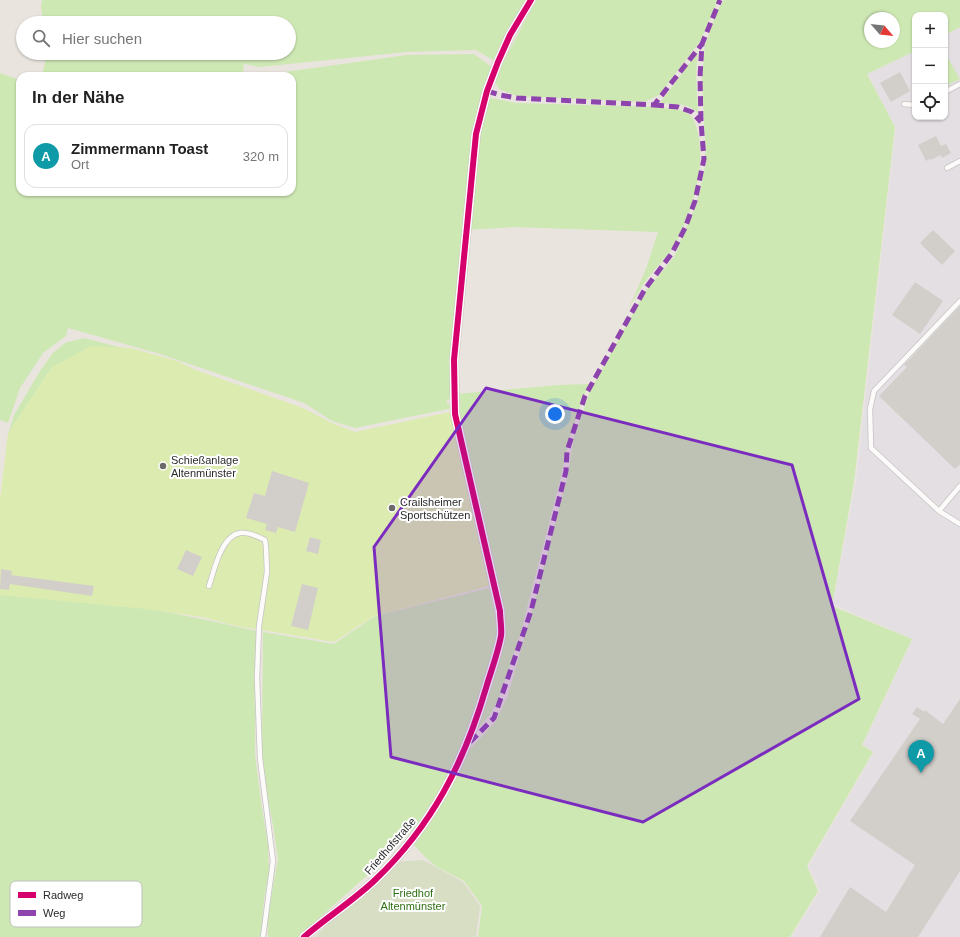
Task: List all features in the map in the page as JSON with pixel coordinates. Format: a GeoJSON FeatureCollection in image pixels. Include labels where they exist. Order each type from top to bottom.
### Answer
{"type":"FeatureCollection","features":[{"type":"Feature","properties":{"kind":"street","name":"Friedhofstraße"},"geometry":{"type":"LineString","coordinates":[[304,937],[374,880],[408,845],[433,811],[466,747],[482,703],[501,635],[500,611],[455,414],[454,360],[476,134],[487,91],[498,62],[510,36],[531,0]]}},
{"type":"Feature","properties":{"kind":"lane"},"geometry":{"type":"LineString","coordinates":[[948,90],[960,84]]}},
{"type":"Feature","properties":{"kind":"lane"},"geometry":{"type":"LineString","coordinates":[[904,104],[912,105]]}},
{"type":"Feature","properties":{"kind":"lane"},"geometry":{"type":"LineString","coordinates":[[947,168],[960,161]]}},
{"type":"Feature","properties":{"kind":"lane"},"geometry":{"type":"LineString","coordinates":[[960,301],[874,391],[870,409],[871,448],[939,511],[960,524]]}},
{"type":"Feature","properties":{"kind":"lane"},"geometry":{"type":"LineString","coordinates":[[939,511],[960,486]]}},
{"type":"Feature","properties":{"kind":"lane"},"geometry":{"type":"LineString","coordinates":[[209,586],[219,555],[231,537],[241,533],[265,540],[266,572],[259,626],[257,678],[260,758],[273,861],[263,937]]}},
{"type":"Feature","properties":{"kind":"highlighted area"},"geometry":{"type":"Polygon","coordinates":[[[486,388],[792,465],[859,699],[643,822],[391,757],[374,547],[486,388]]]}},
{"type":"Feature","properties":{"kind":"shaded area"},"geometry":{"type":"Polygon","coordinates":[[[960,27],[960,937],[792,937],[820,891],[809,866],[874,752],[863,745],[913,639],[833,604],[856,482],[896,128],[868,74],[912,52],[912,120],[948,120],[948,33],[960,27]]]}},
{"type":"Feature","properties":{"kind":"green space"},"geometry":{"type":"Polygon","coordinates":[[[42,0],[527,0],[493,60],[476,50],[406,52],[260,67],[244,64],[243,72],[42,72],[45,60],[296,60],[296,16],[42,16],[42,0]]]}},
{"type":"Feature","properties":{"kind":"green space"},"geometry":{"type":"Polygon","coordinates":[[[536,0],[718,0],[701,40],[659,95],[644,102],[517,96],[499,89],[495,82],[499,70],[536,0]]]}},
{"type":"Feature","properties":{"kind":"green space"},"geometry":{"type":"Polygon","coordinates":[[[724,0],[960,0],[960,27],[948,33],[948,12],[912,12],[912,52],[867,74],[895,127],[854,482],[832,606],[912,639],[862,745],[873,752],[807,866],[818,891],[790,937],[478,937],[482,906],[464,881],[437,867],[413,844],[466,753],[496,721],[508,695],[567,479],[574,437],[590,391],[645,292],[674,257],[697,202],[706,163],[702,78],[705,45],[718,9],[724,0]]]}},
{"type":"Feature","properties":{"kind":"green space"},"geometry":{"type":"Polygon","coordinates":[[[698,52],[696,74],[698,113],[690,107],[660,103],[698,52]]]}},
{"type":"Feature","properties":{"kind":"green space"},"geometry":{"type":"Polygon","coordinates":[[[474,54],[493,68],[471,142],[451,397],[446,402],[453,408],[355,428],[332,421],[304,403],[160,354],[68,328],[66,336],[43,353],[20,388],[8,423],[0,420],[0,73],[16,79],[16,196],[296,196],[296,72],[284,72],[407,55],[474,54]]]}},
{"type":"Feature","properties":{"kind":"green space"},"geometry":{"type":"Polygon","coordinates":[[[948,58],[960,79],[948,85],[948,58]]]}},
{"type":"Feature","properties":{"kind":"green space"},"geometry":{"type":"Polygon","coordinates":[[[491,98],[516,103],[659,107],[681,110],[693,118],[699,140],[700,154],[697,185],[693,200],[677,241],[648,278],[628,310],[646,269],[658,232],[512,227],[469,230],[478,140],[485,106],[491,98]]]}},
{"type":"Feature","properties":{"kind":"green space"},"geometry":{"type":"Polygon","coordinates":[[[84,338],[149,355],[8,435],[14,415],[40,371],[53,353],[65,343],[84,338]]]}},
{"type":"Feature","properties":{"kind":"green space","name":"Schießanlage Altenmünster"},"geometry":{"type":"Polygon","coordinates":[[[91,346],[131,348],[177,361],[196,370],[303,408],[334,424],[355,432],[454,411],[490,585],[374,616],[334,642],[237,626],[202,617],[147,609],[0,595],[0,500],[8,433],[51,368],[91,346]]]}},
{"type":"Feature","properties":{"kind":"green space"},"geometry":{"type":"Polygon","coordinates":[[[589,384],[569,441],[520,635],[499,698],[490,715],[475,732],[484,711],[499,663],[504,630],[458,421],[456,394],[558,385],[589,384]]]}},
{"type":"Feature","properties":{"kind":"green space"},"geometry":{"type":"Polygon","coordinates":[[[0,560],[161,611],[256,631],[255,754],[268,845],[269,871],[264,900],[261,933],[259,937],[0,937],[0,560]]]}},
{"type":"Feature","properties":{"kind":"green space"},"geometry":{"type":"Polygon","coordinates":[[[489,588],[494,608],[497,633],[491,665],[463,745],[427,816],[372,871],[298,937],[269,937],[267,920],[278,859],[266,791],[262,749],[263,632],[334,644],[375,616],[489,588]]]}},
{"type":"Feature","properties":{"kind":"green space","name":"Friedhof Altenmünster"},"geometry":{"type":"Polygon","coordinates":[[[423,860],[463,882],[480,906],[476,937],[315,937],[393,862],[423,860]]]}},
{"type":"Feature","properties":{"kind":"building"},"geometry":{"type":"Polygon","coordinates":[[[900,72],[910,91],[891,102],[880,83],[900,72]]]}},
{"type":"Feature","properties":{"kind":"building"},"geometry":{"type":"Polygon","coordinates":[[[936,136],[941,146],[946,144],[951,153],[942,158],[941,155],[926,161],[918,145],[936,136]]]}},
{"type":"Feature","properties":{"kind":"building"},"geometry":{"type":"Polygon","coordinates":[[[933,230],[955,251],[942,265],[920,243],[933,230]]]}},
{"type":"Feature","properties":{"kind":"building"},"geometry":{"type":"Polygon","coordinates":[[[915,282],[943,301],[920,334],[892,315],[915,282]]]}},
{"type":"Feature","properties":{"kind":"building"},"geometry":{"type":"Polygon","coordinates":[[[960,306],[960,464],[955,469],[879,396],[907,367],[904,365],[960,306]]]}},
{"type":"Feature","properties":{"kind":"building"},"geometry":{"type":"Polygon","coordinates":[[[272,471],[309,483],[295,532],[278,527],[276,533],[265,530],[267,524],[246,518],[254,493],[265,496],[272,471]]]}},
{"type":"Feature","properties":{"kind":"building"},"geometry":{"type":"Polygon","coordinates":[[[310,537],[321,540],[318,554],[306,551],[310,537]]]}},
{"type":"Feature","properties":{"kind":"building"},"geometry":{"type":"Polygon","coordinates":[[[186,550],[202,557],[193,576],[177,569],[186,550]]]}},
{"type":"Feature","properties":{"kind":"building"},"geometry":{"type":"Polygon","coordinates":[[[1,569],[12,571],[11,575],[94,586],[92,596],[10,584],[9,590],[0,589],[1,569]]]}},
{"type":"Feature","properties":{"kind":"building"},"geometry":{"type":"Polygon","coordinates":[[[302,584],[318,588],[308,630],[291,626],[302,584]]]}},
{"type":"Feature","properties":{"kind":"building"},"geometry":{"type":"Polygon","coordinates":[[[960,699],[960,871],[918,937],[820,937],[850,887],[886,912],[915,865],[850,821],[920,719],[912,714],[917,707],[924,712],[925,710],[943,724],[960,699]]]}},
{"type":"Feature","properties":{"kind":"marked path"},"geometry":{"type":"LineString","coordinates":[[470,742],[494,718],[531,611],[566,471],[567,451],[585,396],[645,289],[672,253],[685,228],[695,201],[704,159],[700,77],[702,44],[720,0]]}},
{"type":"Feature","properties":{"kind":"marked path"},"geometry":{"type":"LineString","coordinates":[[487,91],[517,98],[654,105],[702,44]]}},
{"type":"Feature","properties":{"kind":"marked path"},"geometry":{"type":"LineString","coordinates":[[654,105],[678,107],[692,112],[701,122]]}},
{"type":"Feature","properties":{"kind":"cycle path"},"geometry":{"type":"LineString","coordinates":[[304,937],[375,880],[413,838],[429,815],[444,792],[467,742],[477,716],[500,642],[500,611],[455,414],[454,360],[476,134],[487,91],[498,62],[510,35],[531,0]]}},
{"type":"Feature","properties":{"kind":"place","name":"Schießanlage Altenmünster"},"geometry":{"type":"Point","coordinates":[163,466]}},
{"type":"Feature","properties":{"kind":"place","name":"Crailsheimer Sportschützen"},"geometry":{"type":"Point","coordinates":[392,508]}},
{"type":"Feature","properties":{"kind":"place","name":"Zimmermann Toast"},"geometry":{"type":"Point","coordinates":[921,773]}}]}
